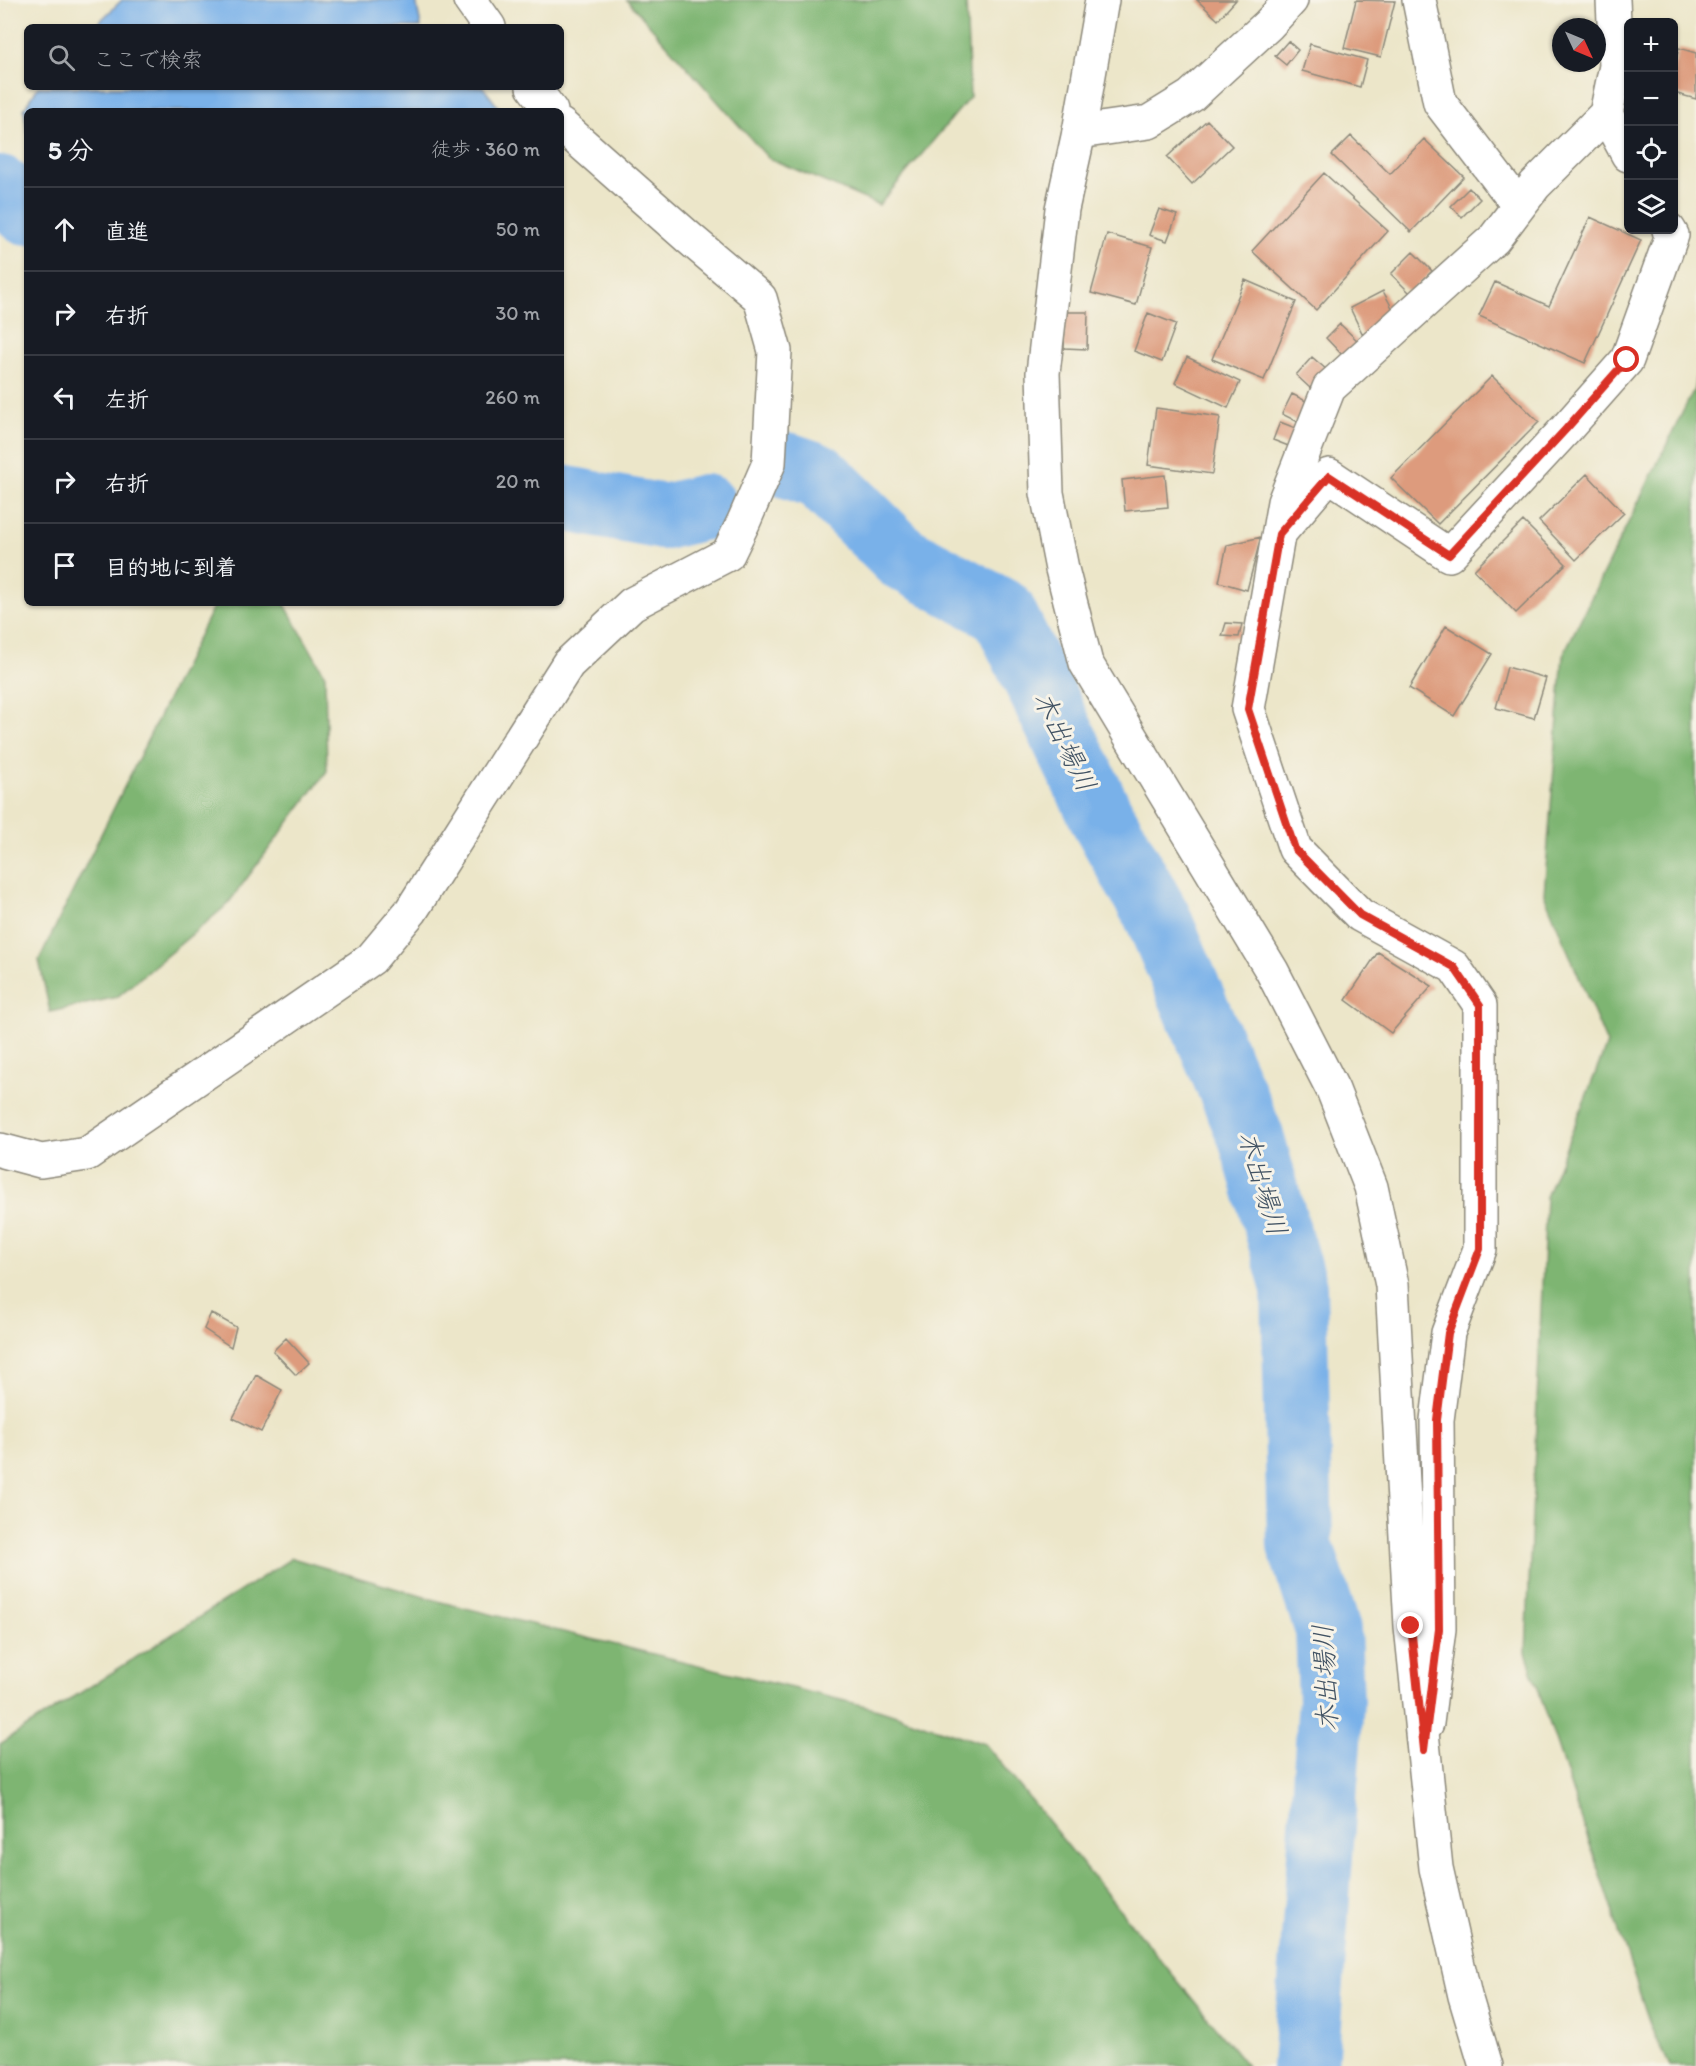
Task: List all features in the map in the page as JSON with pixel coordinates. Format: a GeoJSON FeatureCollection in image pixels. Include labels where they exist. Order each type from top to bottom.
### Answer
{"type":"FeatureCollection","features":[{"type":"Feature","properties":{"kind":"street"},"geometry":{"type":"LineString","coordinates":[[470,0],[487,24]]}},
{"type":"Feature","properties":{"kind":"street"},"geometry":{"type":"LineString","coordinates":[[1102,0],[1080,132],[1062,208],[1043,373],[1047,493],[1062,569],[1086,663],[1272,971],[1333,1090],[1371,1186],[1392,1285],[1411,1626],[1436,1868],[1465,1996],[1486,2066]]}},
{"type":"Feature","properties":{"kind":"street"},"geometry":{"type":"LineString","coordinates":[[1080,132],[1149,122],[1191,96],[1268,25],[1291,0]]}},
{"type":"Feature","properties":{"kind":"street"},"geometry":{"type":"LineString","coordinates":[[1419,0],[1440,103],[1519,206]]}},
{"type":"Feature","properties":{"kind":"street"},"geometry":{"type":"LineString","coordinates":[[1424,1750],[1439,1629],[1437,1420],[1448,1333],[1480,1249],[1480,1005],[1454,967],[1360,915],[1295,849],[1248,709],[1284,502],[1329,388],[1494,239],[1535,185],[1606,114],[1616,66],[1613,0]]}},
{"type":"Feature","properties":{"kind":"street"},"geometry":{"type":"LineString","coordinates":[[535,90],[549,108]]}},
{"type":"Feature","properties":{"kind":"street"},"geometry":{"type":"LineString","coordinates":[[1606,114],[1624,146]]}},
{"type":"Feature","properties":{"kind":"street"},"geometry":{"type":"LineString","coordinates":[[0,1150],[41,1161],[87,1154],[370,959],[411,911],[568,664],[632,603],[728,554],[769,463],[775,351],[760,298],[564,128]]}},
{"type":"Feature","properties":{"kind":"street"},"geometry":{"type":"LineString","coordinates":[[1279,534],[1329,476],[1449,555],[1627,360],[1671,234]]}},
{"type":"Feature","properties":{"kind":"green space"},"geometry":{"type":"Polygon","coordinates":[[[627,0],[966,0],[970,97],[879,205],[768,158],[627,0]]]}},
{"type":"Feature","properties":{"kind":"green space"},"geometry":{"type":"Polygon","coordinates":[[[1696,376],[1696,2066],[1670,2066],[1651,2027],[1526,1653],[1546,1197],[1607,1044],[1544,894],[1563,655],[1694,389],[1696,376]]]}},
{"type":"Feature","properties":{"kind":"green space"},"geometry":{"type":"Polygon","coordinates":[[[214,606],[286,606],[325,675],[327,771],[227,905],[117,997],[50,1012],[39,960],[214,606]]]}},
{"type":"Feature","properties":{"kind":"green space"},"geometry":{"type":"Polygon","coordinates":[[[292,1558],[445,1603],[878,1709],[985,1744],[1247,2066],[0,2066],[0,1744],[292,1558]]]}},
{"type":"Feature","properties":{"kind":"water"},"geometry":{"type":"Polygon","coordinates":[[[122,0],[416,0],[420,24],[97,24],[122,0]]]}},
{"type":"Feature","properties":{"kind":"water"},"geometry":{"type":"Polygon","coordinates":[[[36,90],[485,90],[499,108],[25,108],[36,90]]]}},
{"type":"Feature","properties":{"kind":"building"},"geometry":{"type":"Polygon","coordinates":[[[1197,0],[1236,0],[1218,20],[1197,0]]]}},
{"type":"Feature","properties":{"kind":"building"},"geometry":{"type":"Polygon","coordinates":[[[1356,0],[1395,1],[1381,57],[1344,48],[1356,0]]]}},
{"type":"Feature","properties":{"kind":"building"},"geometry":{"type":"Polygon","coordinates":[[[1288,41],[1298,50],[1286,65],[1275,56],[1288,41]]]}},
{"type":"Feature","properties":{"kind":"building"},"geometry":{"type":"Polygon","coordinates":[[[1310,44],[1367,60],[1360,87],[1302,71],[1310,44]]]}},
{"type":"Feature","properties":{"kind":"building"},"geometry":{"type":"Polygon","coordinates":[[[1679,48],[1696,53],[1696,99],[1678,94],[1679,48]]]}},
{"type":"Feature","properties":{"kind":"building"},"geometry":{"type":"Polygon","coordinates":[[[1207,120],[1232,146],[1192,184],[1167,157],[1207,120]]]}},
{"type":"Feature","properties":{"kind":"building"},"geometry":{"type":"Polygon","coordinates":[[[1351,136],[1390,174],[1424,139],[1464,177],[1411,232],[1332,155],[1351,136]]]}},
{"type":"Feature","properties":{"kind":"building"},"geometry":{"type":"Polygon","coordinates":[[[1324,173],[1388,231],[1316,310],[1252,251],[1324,173]]]}},
{"type":"Feature","properties":{"kind":"building"},"geometry":{"type":"Polygon","coordinates":[[[1469,188],[1480,199],[1462,217],[1451,206],[1469,188]]]}},
{"type":"Feature","properties":{"kind":"building"},"geometry":{"type":"Polygon","coordinates":[[[1159,209],[1177,215],[1167,241],[1149,235],[1159,209]]]}},
{"type":"Feature","properties":{"kind":"building"},"geometry":{"type":"Polygon","coordinates":[[[1590,217],[1641,240],[1585,363],[1479,316],[1495,282],[1549,306],[1590,217]]]}},
{"type":"Feature","properties":{"kind":"building"},"geometry":{"type":"Polygon","coordinates":[[[1107,234],[1152,247],[1136,305],[1091,293],[1107,234]]]}},
{"type":"Feature","properties":{"kind":"building"},"geometry":{"type":"Polygon","coordinates":[[[1413,252],[1432,271],[1410,293],[1391,274],[1413,252]]]}},
{"type":"Feature","properties":{"kind":"building"},"geometry":{"type":"Polygon","coordinates":[[[1245,280],[1296,302],[1264,380],[1212,359],[1245,280]]]}},
{"type":"Feature","properties":{"kind":"building"},"geometry":{"type":"Polygon","coordinates":[[[1383,291],[1398,319],[1364,337],[1350,308],[1383,291]]]}},
{"type":"Feature","properties":{"kind":"building"},"geometry":{"type":"Polygon","coordinates":[[[1065,312],[1088,312],[1087,349],[1064,348],[1065,312]]]}},
{"type":"Feature","properties":{"kind":"building"},"geometry":{"type":"Polygon","coordinates":[[[1148,313],[1176,324],[1162,362],[1134,351],[1148,313]]]}},
{"type":"Feature","properties":{"kind":"building"},"geometry":{"type":"Polygon","coordinates":[[[1340,324],[1360,343],[1345,358],[1326,338],[1340,324]]]}},
{"type":"Feature","properties":{"kind":"building"},"geometry":{"type":"Polygon","coordinates":[[[1187,357],[1240,382],[1228,408],[1175,383],[1187,357]]]}},
{"type":"Feature","properties":{"kind":"building"},"geometry":{"type":"Polygon","coordinates":[[[1312,357],[1327,370],[1310,388],[1296,375],[1312,357]]]}},
{"type":"Feature","properties":{"kind":"building"},"geometry":{"type":"Polygon","coordinates":[[[1492,376],[1539,422],[1438,524],[1391,478],[1492,376]]]}},
{"type":"Feature","properties":{"kind":"building"},"geometry":{"type":"Polygon","coordinates":[[[1292,394],[1308,402],[1298,422],[1282,414],[1292,394]]]}},
{"type":"Feature","properties":{"kind":"building"},"geometry":{"type":"Polygon","coordinates":[[[1156,408],[1220,417],[1212,474],[1148,465],[1156,408]]]}},
{"type":"Feature","properties":{"kind":"building"},"geometry":{"type":"Polygon","coordinates":[[[1280,422],[1298,429],[1291,447],[1273,440],[1280,422]]]}},
{"type":"Feature","properties":{"kind":"building"},"geometry":{"type":"Polygon","coordinates":[[[1587,474],[1624,513],[1576,560],[1539,521],[1587,474]]]}},
{"type":"Feature","properties":{"kind":"building"},"geometry":{"type":"Polygon","coordinates":[[[1165,475],[1168,507],[1125,511],[1122,480],[1165,475]]]}},
{"type":"Feature","properties":{"kind":"building"},"geometry":{"type":"Polygon","coordinates":[[[1523,521],[1566,564],[1516,613],[1474,570],[1523,521]]]}},
{"type":"Feature","properties":{"kind":"building"},"geometry":{"type":"Polygon","coordinates":[[[1261,537],[1247,590],[1219,582],[1227,545],[1261,537]]]}},
{"type":"Feature","properties":{"kind":"building"},"geometry":{"type":"Polygon","coordinates":[[[1226,623],[1242,624],[1239,637],[1222,636],[1226,623]]]}},
{"type":"Feature","properties":{"kind":"building"},"geometry":{"type":"Polygon","coordinates":[[[1446,626],[1492,654],[1454,716],[1409,688],[1446,626]]]}},
{"type":"Feature","properties":{"kind":"building"},"geometry":{"type":"Polygon","coordinates":[[[1507,667],[1546,678],[1534,718],[1496,708],[1507,667]]]}},
{"type":"Feature","properties":{"kind":"building"},"geometry":{"type":"Polygon","coordinates":[[[1378,952],[1432,986],[1391,1033],[1346,1000],[1378,952]]]}},
{"type":"Feature","properties":{"kind":"building"},"geometry":{"type":"Polygon","coordinates":[[[211,1313],[236,1327],[231,1347],[204,1329],[211,1313]]]}},
{"type":"Feature","properties":{"kind":"building"},"geometry":{"type":"Polygon","coordinates":[[[286,1338],[309,1363],[296,1375],[273,1351],[286,1338]]]}},
{"type":"Feature","properties":{"kind":"building"},"geometry":{"type":"Polygon","coordinates":[[[256,1375],[282,1390],[261,1432],[233,1418],[256,1375]]]}},
{"type":"Feature","properties":{"kind":"waterway","name":"木出場川"},"geometry":{"type":"LineString","coordinates":[[0,188],[24,209]]}},
{"type":"Feature","properties":{"kind":"waterway","name":"木出場川"},"geometry":{"type":"LineString","coordinates":[[787,465],[819,476],[901,557],[1003,612],[1103,819],[1158,918],[1251,1137],[1294,1288],[1300,1545],[1328,1630],[1331,1701],[1305,2066]]}},
{"type":"Feature","properties":{"kind":"waterway","name":"木出場川"},"geometry":{"type":"LineString","coordinates":[[564,499],[664,517],[705,507]]}},
{"type":"Feature","properties":{"kind":"route"},"geometry":{"type":"LineString","coordinates":[[1411,1626],[1424,1750],[1439,1629],[1437,1420],[1448,1333],[1480,1249],[1480,1005],[1454,967],[1360,915],[1295,849],[1248,709],[1279,534],[1329,476],[1449,555],[1627,360]]}}]}
